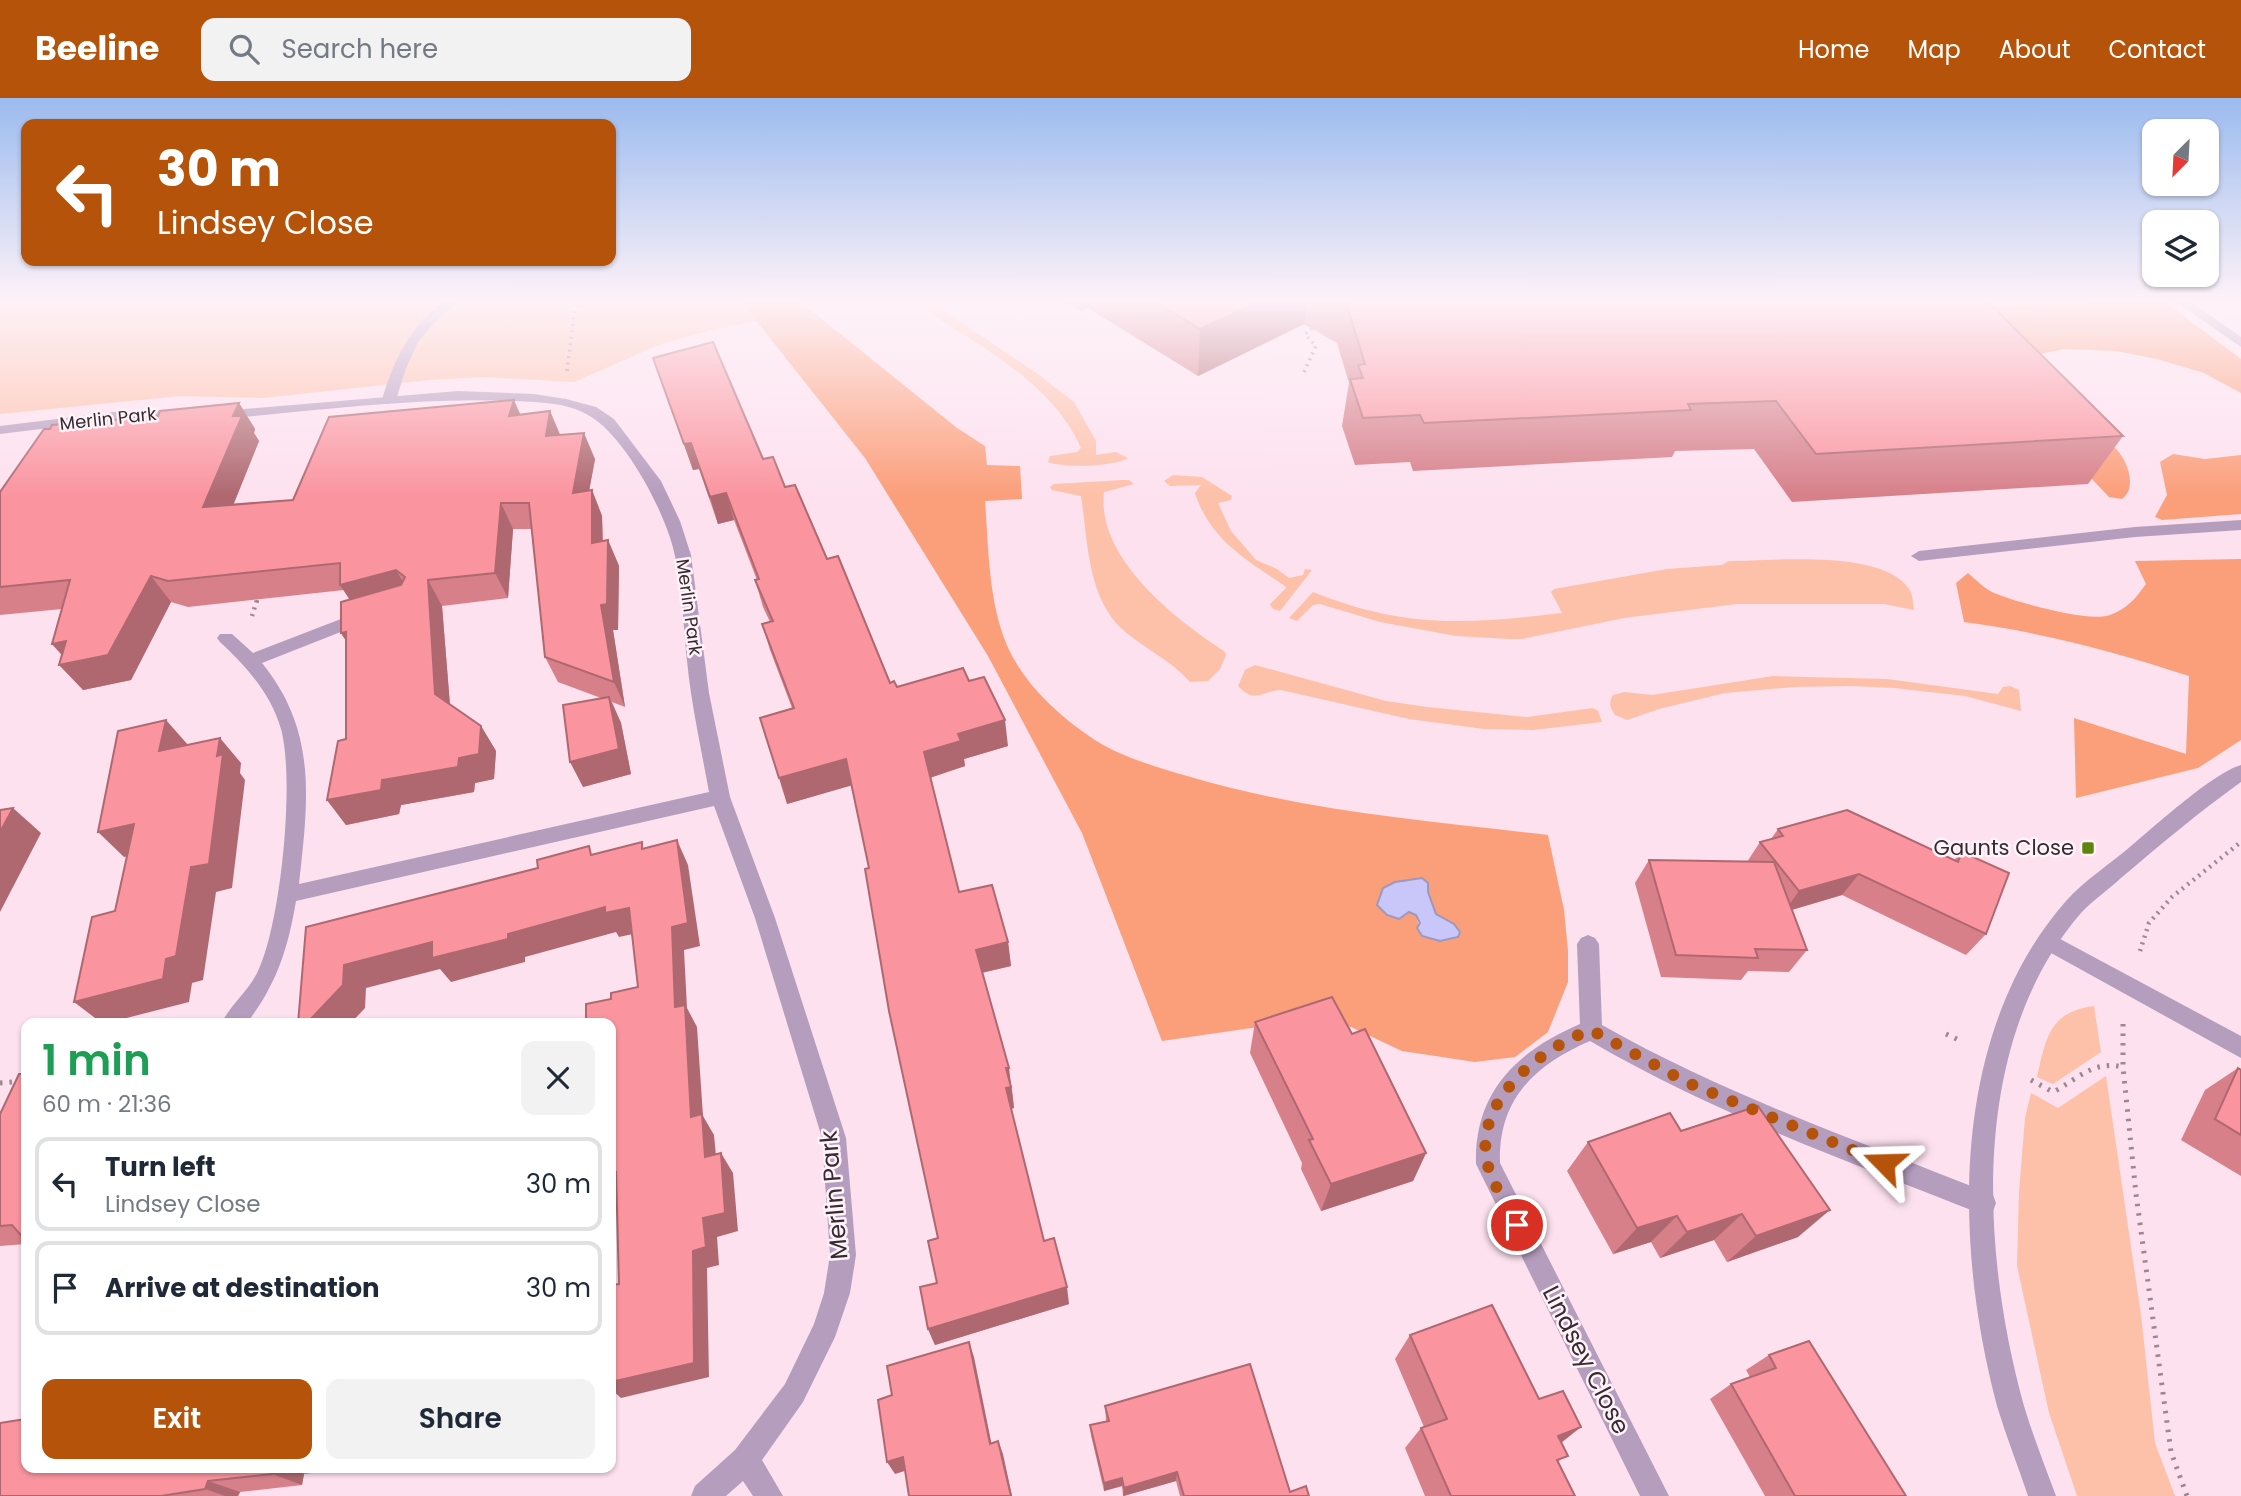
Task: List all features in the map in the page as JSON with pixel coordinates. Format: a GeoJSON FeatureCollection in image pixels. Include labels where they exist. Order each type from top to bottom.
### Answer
{"type":"FeatureCollection","features":[{"type":"Feature","properties":{"kind":"street"},"geometry":{"type":"LineString","coordinates":[[389,400],[401,364]]}},
{"type":"Feature","properties":{"kind":"street","name":"Merlin Park"},"geometry":{"type":"LineString","coordinates":[[0,430],[114,416],[162,413],[237,414],[471,395],[552,401],[591,410],[609,422],[653,481],[672,521],[683,555],[700,693],[720,797],[765,918],[834,1138],[843,1255],[837,1293],[811,1360],[794,1393],[745,1460],[705,1496]]}},
{"type":"Feature","properties":{"kind":"street"},"geometry":{"type":"LineString","coordinates":[[249,658],[387,610]]}},
{"type":"Feature","properties":{"kind":"street"},"geometry":{"type":"LineString","coordinates":[[226,638],[249,658],[269,682],[291,730],[297,783],[287,895],[269,971],[254,998],[237,1018]]}},
{"type":"Feature","properties":{"kind":"street"},"geometry":{"type":"LineString","coordinates":[[2042,1496],[2008,1393],[1985,1261],[1987,1103],[1995,1057],[2020,996],[2049,942],[2074,907],[2188,811],[2241,772]]}},
{"type":"Feature","properties":{"kind":"street"},"geometry":{"type":"LineString","coordinates":[[287,895],[720,797]]}},
{"type":"Feature","properties":{"kind":"street"},"geometry":{"type":"LineString","coordinates":[[2049,942],[2241,1048]]}},
{"type":"Feature","properties":{"kind":"street"},"geometry":{"type":"LineString","coordinates":[[1588,944],[1591,1030],[1629,1053],[1719,1097],[1984,1203]]}},
{"type":"Feature","properties":{"kind":"street","name":"Lindsey Close"},"geometry":{"type":"LineString","coordinates":[[1591,1030],[1549,1049],[1517,1076],[1497,1106],[1489,1128],[1486,1152],[1492,1176],[1655,1496]]}},
{"type":"Feature","properties":{"kind":"street"},"geometry":{"type":"LineString","coordinates":[[745,1460],[769,1496]]}},
{"type":"Feature","properties":{"kind":"lane"},"geometry":{"type":"LineString","coordinates":[[1919,556],[2135,533],[2241,525]]}},
{"type":"Feature","properties":{"kind":"path"},"geometry":{"type":"LineString","coordinates":[[552,401],[567,373],[568,364]]}},
{"type":"Feature","properties":{"kind":"path"},"geometry":{"type":"LineString","coordinates":[[1304,372],[1307,364]]}},
{"type":"Feature","properties":{"kind":"path"},"geometry":{"type":"LineString","coordinates":[[249,658],[253,611],[262,586]]}},
{"type":"Feature","properties":{"kind":"path"},"geometry":{"type":"LineString","coordinates":[[2188,1496],[2171,1452],[2136,1194],[2123,1068],[2123,1027],[2129,987],[2149,923],[2172,897],[2241,842]]}},
{"type":"Feature","properties":{"kind":"path"},"geometry":{"type":"LineString","coordinates":[[1995,1057],[2053,1092],[2096,1064],[2109,1063],[2123,1068]]}},
{"type":"Feature","properties":{"kind":"path"},"geometry":{"type":"LineString","coordinates":[[0,1083],[21,1081]]}},
{"type":"Feature","properties":{"kind":"shaded area"},"geometry":{"type":"Polygon","coordinates":[[[0,364],[614,364],[574,382],[483,377],[429,380],[262,398],[180,396],[0,414],[0,364]]]}},
{"type":"Feature","properties":{"kind":"shaded area"},"geometry":{"type":"Polygon","coordinates":[[[791,364],[878,364],[957,428],[985,446],[987,465],[1020,466],[1022,499],[985,501],[997,616],[1010,652],[1025,677],[1066,719],[1099,743],[1123,755],[1187,776],[1276,798],[1366,813],[1548,835],[1564,910],[1568,982],[1548,1032],[1515,1057],[1475,1062],[1402,1051],[1351,1027],[1313,1019],[1162,1041],[1082,833],[988,656],[865,458],[791,364]],[[1415,879],[1395,882],[1399,919],[1409,912],[1416,915],[1422,936],[1440,941],[1458,937],[1460,932],[1454,924],[1436,915],[1428,892],[1415,879]]]}},
{"type":"Feature","properties":{"kind":"shaded area"},"geometry":{"type":"Polygon","coordinates":[[[1007,364],[1023,364],[1074,402],[1096,441],[1096,455],[1116,452],[1128,458],[1088,466],[1048,462],[1050,456],[1077,452],[1081,448],[1061,414],[1007,364]]]}},
{"type":"Feature","properties":{"kind":"shaded area"},"geometry":{"type":"Polygon","coordinates":[[[1983,364],[2032,364],[2081,426],[2119,452],[2129,473],[2129,488],[2122,499],[2109,497],[1983,364]]]}},
{"type":"Feature","properties":{"kind":"shaded area"},"geometry":{"type":"Polygon","coordinates":[[[2175,364],[2241,364],[2241,393],[2204,373],[2175,364]]]}},
{"type":"Feature","properties":{"kind":"shaded area"},"geometry":{"type":"Polygon","coordinates":[[[2173,454],[2205,459],[2241,455],[2241,514],[2162,520],[2155,517],[2167,495],[2160,462],[2173,454]]]}},
{"type":"Feature","properties":{"kind":"shaded area"},"geometry":{"type":"Polygon","coordinates":[[[1173,475],[1202,477],[1232,496],[1231,500],[1218,503],[1231,531],[1256,560],[1277,569],[1289,578],[1303,575],[1305,569],[1312,570],[1280,611],[1273,609],[1270,604],[1285,586],[1244,558],[1210,524],[1195,493],[1201,485],[1170,486],[1164,481],[1173,475]]]}},
{"type":"Feature","properties":{"kind":"shaded area"},"geometry":{"type":"Polygon","coordinates":[[[1129,480],[1134,484],[1104,492],[1105,517],[1113,540],[1143,585],[1184,622],[1224,651],[1226,655],[1220,669],[1208,681],[1190,682],[1174,667],[1130,636],[1110,616],[1095,584],[1081,496],[1052,490],[1050,487],[1054,484],[1129,480]]]}},
{"type":"Feature","properties":{"kind":"shaded area"},"geometry":{"type":"Polygon","coordinates":[[[2241,559],[2241,740],[2198,768],[2076,798],[2074,718],[2186,754],[2189,676],[2078,644],[1964,622],[1956,583],[1968,573],[1987,589],[2004,597],[2052,610],[2100,617],[2116,613],[2126,606],[2146,584],[2135,561],[2241,559]]]}},
{"type":"Feature","properties":{"kind":"shaded area"},"geometry":{"type":"Polygon","coordinates":[[[1825,560],[1876,568],[1896,576],[1909,589],[1914,610],[1884,604],[1737,604],[1624,618],[1522,639],[1456,636],[1380,622],[1320,604],[1313,605],[1297,621],[1289,618],[1313,592],[1346,604],[1407,618],[1496,620],[1562,613],[1551,592],[1554,589],[1667,569],[1722,565],[1729,561],[1825,560]]]}},
{"type":"Feature","properties":{"kind":"shaded area"},"geometry":{"type":"Polygon","coordinates":[[[1255,665],[1386,701],[1527,717],[1593,708],[1598,711],[1602,722],[1533,730],[1484,729],[1409,719],[1281,690],[1255,696],[1244,692],[1238,686],[1245,670],[1255,665]]]}},
{"type":"Feature","properties":{"kind":"shaded area"},"geometry":{"type":"Polygon","coordinates":[[[1773,676],[1887,679],[1998,694],[2003,687],[2010,686],[2019,690],[2021,711],[1965,696],[1851,686],[1795,687],[1725,693],[1659,709],[1627,720],[1615,715],[1610,705],[1613,695],[1625,692],[1652,695],[1773,676]]]}},
{"type":"Feature","properties":{"kind":"shaded area"},"geometry":{"type":"Polygon","coordinates":[[[2094,1006],[2101,1052],[2053,1084],[2037,1077],[2043,1050],[2052,1029],[2067,1014],[2094,1006]]]}},
{"type":"Feature","properties":{"kind":"shaded area"},"geometry":{"type":"Polygon","coordinates":[[[2106,1076],[2141,1315],[2155,1443],[2175,1496],[2077,1496],[2049,1413],[2017,1266],[2019,1192],[2025,1118],[2031,1093],[2058,1108],[2106,1076]]]}},
{"type":"Feature","properties":{"kind":"water"},"geometry":{"type":"Polygon","coordinates":[[[1422,878],[1428,883],[1428,892],[1436,914],[1454,924],[1460,932],[1458,937],[1440,941],[1422,936],[1417,928],[1420,923],[1416,915],[1409,912],[1399,919],[1387,915],[1377,905],[1383,888],[1395,882],[1422,878]]]}},
{"type":"Feature","properties":{"kind":"building"},"geometry":{"type":"Polygon","coordinates":[[[655,364],[723,364],[763,459],[773,457],[785,487],[795,485],[827,559],[838,556],[890,683],[894,681],[897,687],[963,668],[969,681],[984,677],[1005,720],[958,734],[961,741],[924,752],[959,892],[992,885],[1008,942],[976,950],[1009,1068],[1006,1068],[1011,1087],[1006,1088],[1044,1241],[1054,1238],[1067,1287],[928,1329],[920,1287],[937,1283],[928,1241],[938,1238],[889,1011],[865,869],[869,868],[846,759],[779,778],[760,718],[794,708],[762,624],[773,621],[755,580],[759,579],[726,493],[710,497],[691,443],[684,444],[655,364]]]}},
{"type":"Feature","properties":{"kind":"building"},"geometry":{"type":"Polygon","coordinates":[[[2051,364],[2123,436],[1816,454],[1776,401],[1688,404],[1691,410],[1424,423],[1420,415],[1363,418],[1350,379],[1363,378],[1358,365],[2051,364]]]}},
{"type":"Feature","properties":{"kind":"building"},"geometry":{"type":"Polygon","coordinates":[[[514,400],[509,416],[550,411],[546,436],[584,433],[573,493],[592,490],[592,543],[608,540],[607,604],[601,605],[614,682],[545,657],[529,503],[501,503],[495,573],[428,580],[435,694],[481,726],[479,754],[459,758],[458,767],[382,780],[381,790],[327,800],[338,741],[346,739],[346,632],[341,633],[341,602],[401,585],[405,577],[396,570],[340,585],[340,563],[168,581],[151,576],[108,655],[59,665],[66,641],[52,644],[70,580],[0,587],[0,492],[44,429],[50,429],[52,425],[158,416],[160,411],[239,403],[233,416],[242,416],[203,507],[293,500],[329,417],[514,400]]]}},
{"type":"Feature","properties":{"kind":"building"},"geometry":{"type":"Polygon","coordinates":[[[609,697],[619,749],[570,762],[563,705],[609,697]]]}},
{"type":"Feature","properties":{"kind":"building"},"geometry":{"type":"Polygon","coordinates":[[[166,720],[159,751],[220,738],[217,756],[223,754],[209,864],[191,867],[176,956],[166,959],[163,979],[74,1002],[92,917],[115,911],[134,824],[98,832],[118,731],[166,720]]]}},
{"type":"Feature","properties":{"kind":"building"},"geometry":{"type":"Polygon","coordinates":[[[13,808],[0,832],[0,810],[13,808]]]}},
{"type":"Feature","properties":{"kind":"building"},"geometry":{"type":"Polygon","coordinates":[[[1847,810],[1958,862],[1962,852],[2009,873],[1986,934],[1859,874],[1799,891],[1760,842],[1783,836],[1778,829],[1847,810]]]}},
{"type":"Feature","properties":{"kind":"building"},"geometry":{"type":"Polygon","coordinates":[[[677,840],[688,923],[672,927],[675,1007],[685,1005],[691,1117],[702,1114],[705,1157],[721,1153],[725,1213],[703,1218],[706,1247],[693,1251],[694,1363],[616,1381],[616,1284],[619,1284],[616,1018],[586,1018],[586,1004],[611,999],[611,993],[638,987],[629,908],[605,913],[605,907],[508,934],[508,939],[432,958],[432,942],[344,965],[343,985],[312,1018],[298,1018],[306,927],[538,868],[537,860],[589,846],[591,855],[642,842],[642,849],[677,840]]]}},
{"type":"Feature","properties":{"kind":"building"},"geometry":{"type":"Polygon","coordinates":[[[1649,860],[1774,862],[1807,950],[1755,949],[1758,958],[1676,955],[1649,860]]]}},
{"type":"Feature","properties":{"kind":"building"},"geometry":{"type":"Polygon","coordinates":[[[1332,997],[1352,1034],[1365,1029],[1426,1153],[1331,1184],[1309,1140],[1313,1139],[1255,1022],[1332,997]]]}},
{"type":"Feature","properties":{"kind":"building"},"geometry":{"type":"Polygon","coordinates":[[[2238,1068],[2241,1070],[2241,1135],[2215,1119],[2238,1068]]]}},
{"type":"Feature","properties":{"kind":"building"},"geometry":{"type":"Polygon","coordinates":[[[21,1074],[21,1235],[12,1225],[0,1226],[0,1114],[21,1074]]]}},
{"type":"Feature","properties":{"kind":"building"},"geometry":{"type":"Polygon","coordinates":[[[1758,1106],[1830,1210],[1756,1236],[1742,1214],[1687,1232],[1677,1216],[1637,1228],[1588,1142],[1670,1113],[1681,1131],[1758,1106]]]}},
{"type":"Feature","properties":{"kind":"building"},"geometry":{"type":"Polygon","coordinates":[[[1492,1305],[1539,1399],[1563,1391],[1581,1427],[1558,1436],[1568,1456],[1557,1460],[1575,1496],[1451,1496],[1421,1428],[1447,1419],[1410,1335],[1492,1305]]]}},
{"type":"Feature","properties":{"kind":"building"},"geometry":{"type":"Polygon","coordinates":[[[1809,1341],[1906,1496],[1795,1496],[1731,1384],[1776,1368],[1769,1355],[1809,1341]]]}},
{"type":"Feature","properties":{"kind":"building"},"geometry":{"type":"Polygon","coordinates":[[[969,1342],[990,1444],[998,1441],[1011,1496],[909,1496],[903,1457],[887,1462],[878,1400],[892,1395],[887,1366],[969,1342]]]}},
{"type":"Feature","properties":{"kind":"building"},"geometry":{"type":"Polygon","coordinates":[[[1250,1364],[1290,1492],[1306,1486],[1309,1496],[1184,1496],[1177,1472],[1124,1488],[1122,1478],[1104,1483],[1090,1425],[1109,1421],[1105,1406],[1250,1364]]]}},
{"type":"Feature","properties":{"kind":"building"},"geometry":{"type":"Polygon","coordinates":[[[21,1420],[21,1473],[272,1474],[208,1481],[205,1489],[161,1496],[0,1496],[0,1423],[21,1420]]]}},
{"type":"Feature","properties":{"kind":"place","name":"Gaunts Close"},"geometry":{"type":"Point","coordinates":[2088,848]}},
{"type":"Feature","properties":{"kind":"route"},"geometry":{"type":"LineString","coordinates":[[1517,1225],[1488,1164],[1486,1152],[1489,1128],[1497,1106],[1517,1076],[1538,1056],[1560,1042],[1591,1030],[1688,1083],[1753,1112],[1884,1163]]}}]}
